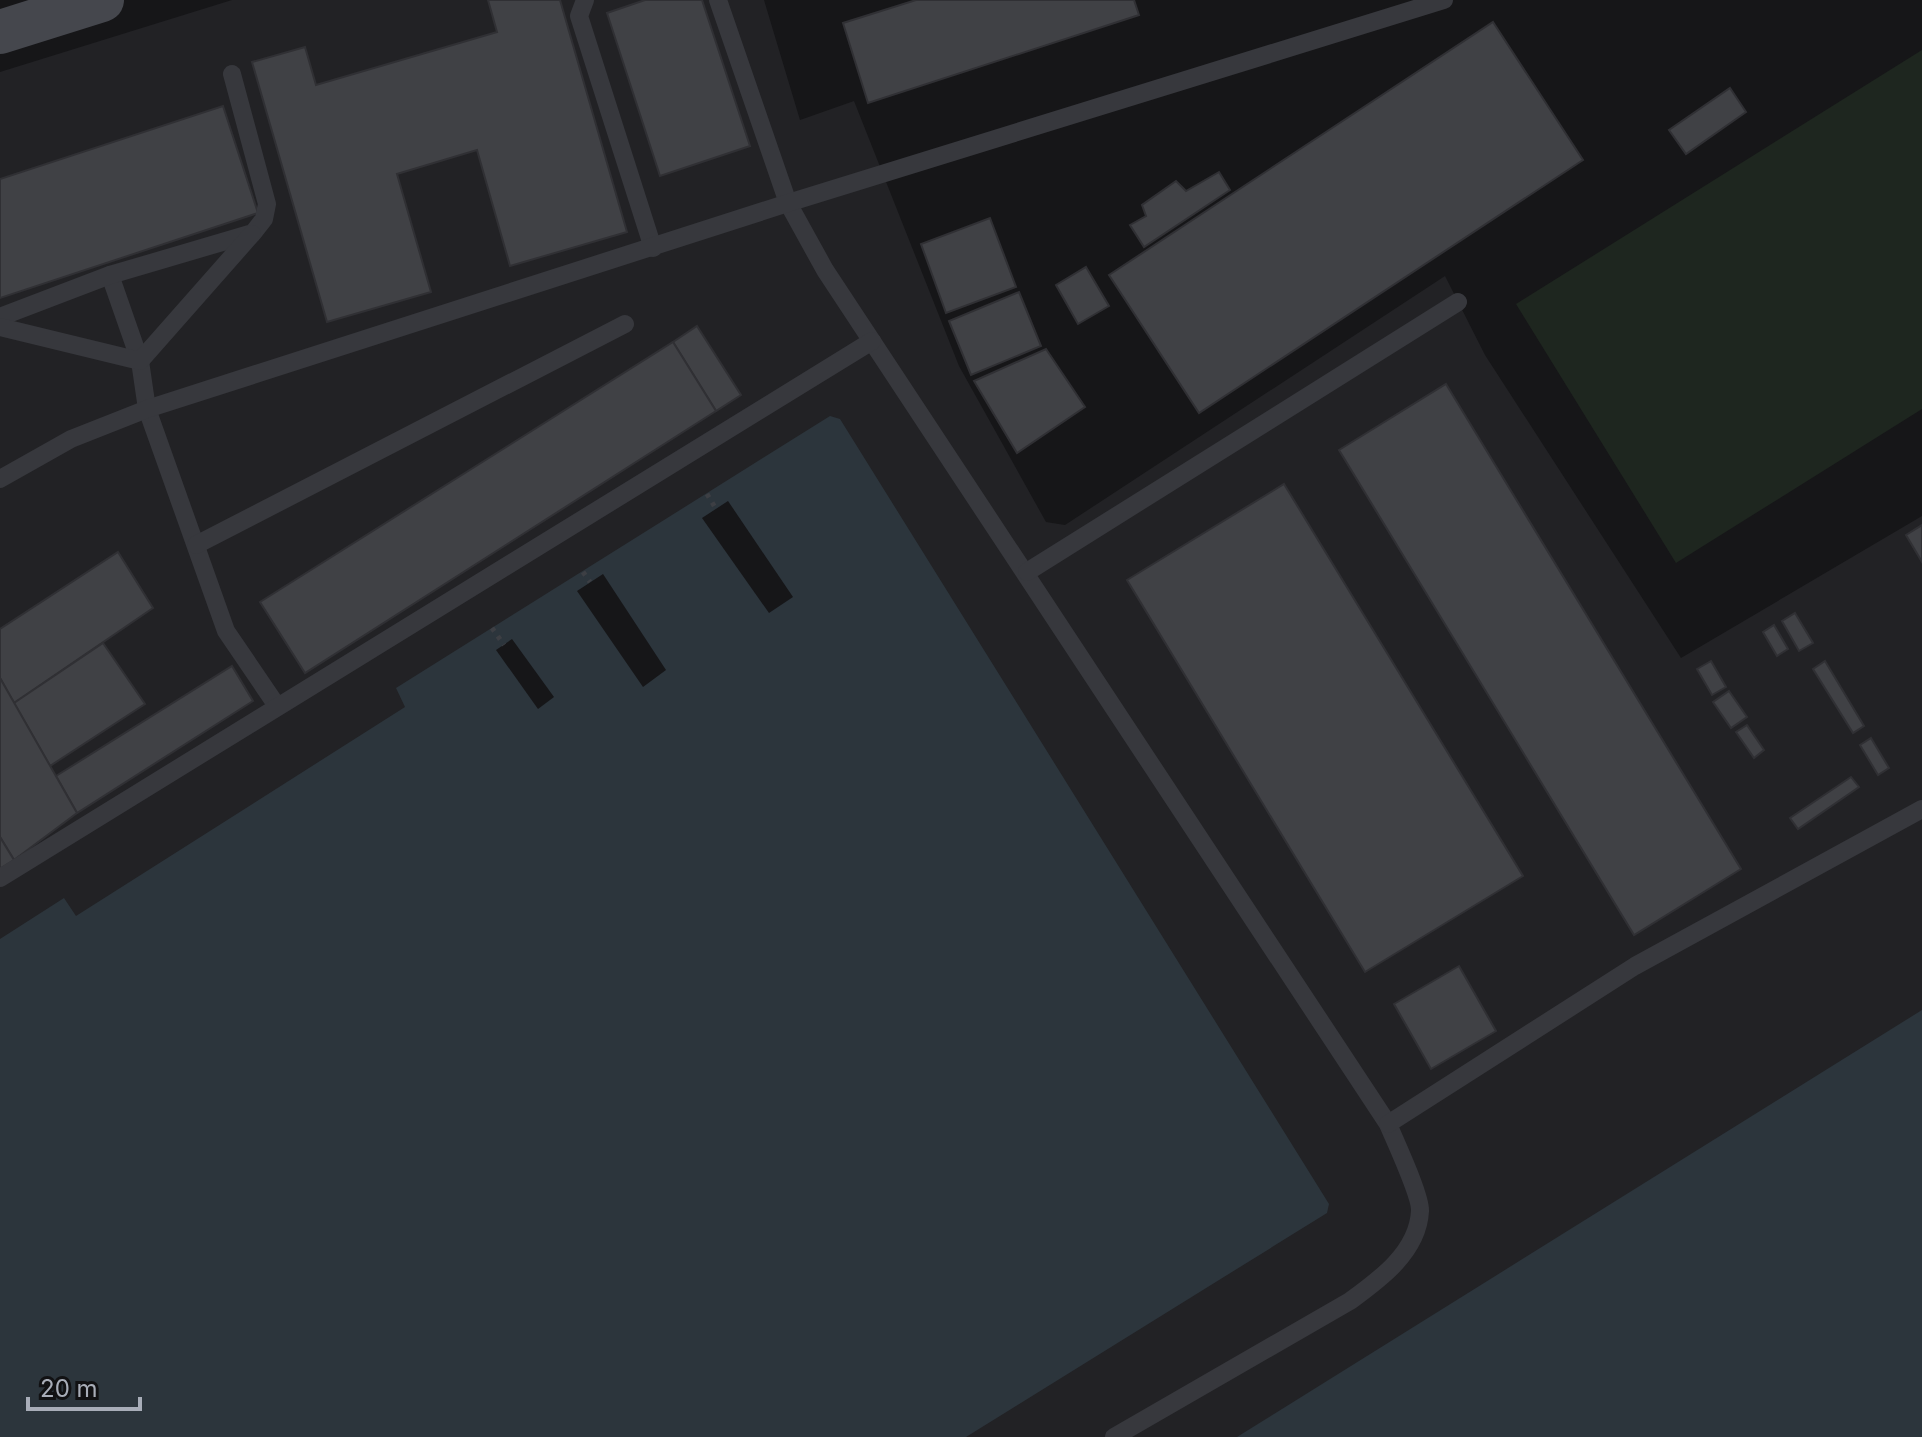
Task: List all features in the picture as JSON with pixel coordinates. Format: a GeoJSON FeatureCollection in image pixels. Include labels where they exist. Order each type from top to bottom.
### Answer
{"type":"FeatureCollection","features":[{"type":"Feature","properties":{"kind":"street"},"geometry":{"type":"LineString","coordinates":[[0,32],[102,0]]}},
{"type":"Feature","properties":{"kind":"lane"},"geometry":{"type":"LineString","coordinates":[[585,0],[579,16],[653,248]]}},
{"type":"Feature","properties":{"kind":"lane"},"geometry":{"type":"LineString","coordinates":[[718,0],[788,203],[825,270],[1027,572],[1388,1124],[1421,1209],[1413,1237],[1386,1275],[1350,1301],[1114,1437]]}},
{"type":"Feature","properties":{"kind":"lane"},"geometry":{"type":"LineString","coordinates":[[0,479],[71,439],[147,409],[788,203],[1444,0]]}},
{"type":"Feature","properties":{"kind":"lane"},"geometry":{"type":"LineString","coordinates":[[140,361],[264,219],[267,204],[232,74]]}},
{"type":"Feature","properties":{"kind":"lane"},"geometry":{"type":"LineString","coordinates":[[0,317],[110,275],[253,233]]}},
{"type":"Feature","properties":{"kind":"lane"},"geometry":{"type":"LineString","coordinates":[[110,275],[140,361],[147,409],[226,631],[277,706]]}},
{"type":"Feature","properties":{"kind":"lane"},"geometry":{"type":"LineString","coordinates":[[1027,572],[1458,302]]}},
{"type":"Feature","properties":{"kind":"lane"},"geometry":{"type":"LineString","coordinates":[[196,545],[625,324]]}},
{"type":"Feature","properties":{"kind":"lane"},"geometry":{"type":"LineString","coordinates":[[0,327],[140,361]]}},
{"type":"Feature","properties":{"kind":"lane"},"geometry":{"type":"LineString","coordinates":[[0,878],[872,341]]}},
{"type":"Feature","properties":{"kind":"lane"},"geometry":{"type":"LineString","coordinates":[[1388,1124],[1635,966],[1922,809]]}},
{"type":"Feature","properties":{"kind":"path"},"geometry":{"type":"LineString","coordinates":[[707,494],[716,509]]}},
{"type":"Feature","properties":{"kind":"path"},"geometry":{"type":"LineString","coordinates":[[583,572],[590,582]]}},
{"type":"Feature","properties":{"kind":"path"},"geometry":{"type":"LineString","coordinates":[[492,628],[504,645]]}},
{"type":"Feature","properties":{"kind":"shaded area"},"geometry":{"type":"Polygon","coordinates":[[[232,0],[764,0],[800,120],[854,101],[959,366],[1046,522],[1065,525],[1445,276],[1485,355],[1681,658],[1922,516],[1922,1437],[0,1437],[0,72],[232,0]]]}},
{"type":"Feature","properties":{"kind":"shaded area"},"geometry":{"type":"Polygon","coordinates":[[[1922,50],[1922,409],[1676,563],[1516,304],[1922,50]]]}},
{"type":"Feature","properties":{"kind":"shaded area"},"geometry":{"type":"Polygon","coordinates":[[[830,416],[840,419],[1329,1204],[1327,1213],[966,1437],[0,1437],[0,939],[64,898],[76,916],[405,707],[396,688],[830,416]]]}},
{"type":"Feature","properties":{"kind":"shaded area"},"geometry":{"type":"Polygon","coordinates":[[[1922,1010],[1922,1437],[1237,1437],[1922,1010]]]}},
{"type":"Feature","properties":{"kind":"pier"},"geometry":{"type":"Polygon","coordinates":[[[728,501],[793,597],[769,613],[702,518],[728,501]]]}},
{"type":"Feature","properties":{"kind":"pier"},"geometry":{"type":"Polygon","coordinates":[[[603,574],[666,670],[643,687],[577,591],[603,574]]]}},
{"type":"Feature","properties":{"kind":"pier"},"geometry":{"type":"Polygon","coordinates":[[[512,639],[554,697],[538,709],[496,650],[512,639]]]}},
{"type":"Feature","properties":{"kind":"building"},"geometry":{"type":"Polygon","coordinates":[[[488,0],[560,0],[627,232],[510,266],[477,150],[397,174],[431,292],[327,322],[252,62],[305,47],[316,85],[497,32],[488,0]]]}},
{"type":"Feature","properties":{"kind":"building"},"geometry":{"type":"Polygon","coordinates":[[[645,0],[702,0],[750,146],[660,176],[607,13],[645,0]]]}},
{"type":"Feature","properties":{"kind":"building"},"geometry":{"type":"Polygon","coordinates":[[[916,0],[1134,0],[1139,15],[868,103],[843,23],[916,0]]]}},
{"type":"Feature","properties":{"kind":"building"},"geometry":{"type":"Polygon","coordinates":[[[1493,22],[1583,160],[1199,413],[1109,275],[1493,22]]]}},
{"type":"Feature","properties":{"kind":"building"},"geometry":{"type":"Polygon","coordinates":[[[1730,88],[1746,112],[1686,154],[1669,130],[1730,88]]]}},
{"type":"Feature","properties":{"kind":"building"},"geometry":{"type":"Polygon","coordinates":[[[223,106],[258,213],[0,298],[0,179],[223,106]]]}},
{"type":"Feature","properties":{"kind":"building"},"geometry":{"type":"Polygon","coordinates":[[[1219,172],[1230,190],[1144,247],[1130,225],[1146,216],[1142,205],[1176,181],[1186,191],[1219,172]]]}},
{"type":"Feature","properties":{"kind":"building"},"geometry":{"type":"Polygon","coordinates":[[[990,218],[1016,287],[946,313],[921,244],[990,218]]]}},
{"type":"Feature","properties":{"kind":"building"},"geometry":{"type":"Polygon","coordinates":[[[1086,267],[1109,306],[1078,324],[1056,285],[1086,267]]]}},
{"type":"Feature","properties":{"kind":"building"},"geometry":{"type":"Polygon","coordinates":[[[1019,292],[1041,346],[971,375],[949,321],[1019,292]]]}},
{"type":"Feature","properties":{"kind":"building"},"geometry":{"type":"Polygon","coordinates":[[[697,326],[741,395],[716,411],[673,342],[697,326]]]}},
{"type":"Feature","properties":{"kind":"building"},"geometry":{"type":"Polygon","coordinates":[[[673,342],[716,411],[305,673],[260,602],[673,342]]]}},
{"type":"Feature","properties":{"kind":"building"},"geometry":{"type":"Polygon","coordinates":[[[1046,349],[1085,407],[1017,453],[974,381],[1046,349]]]}},
{"type":"Feature","properties":{"kind":"building"},"geometry":{"type":"Polygon","coordinates":[[[1446,384],[1741,869],[1634,935],[1339,450],[1446,384]]]}},
{"type":"Feature","properties":{"kind":"building"},"geometry":{"type":"Polygon","coordinates":[[[1284,484],[1523,876],[1365,972],[1127,580],[1284,484]]]}},
{"type":"Feature","properties":{"kind":"building"},"geometry":{"type":"Polygon","coordinates":[[[1922,525],[1922,562],[1906,535],[1922,525]]]}},
{"type":"Feature","properties":{"kind":"building"},"geometry":{"type":"Polygon","coordinates":[[[118,552],[153,608],[14,703],[0,678],[0,629],[118,552]]]}},
{"type":"Feature","properties":{"kind":"building"},"geometry":{"type":"Polygon","coordinates":[[[1795,613],[1813,643],[1799,651],[1782,621],[1795,613]]]}},
{"type":"Feature","properties":{"kind":"building"},"geometry":{"type":"Polygon","coordinates":[[[1774,625],[1788,649],[1777,656],[1763,632],[1774,625]]]}},
{"type":"Feature","properties":{"kind":"building"},"geometry":{"type":"Polygon","coordinates":[[[103,643],[145,704],[50,766],[14,703],[103,643]]]}},
{"type":"Feature","properties":{"kind":"building"},"geometry":{"type":"Polygon","coordinates":[[[1711,661],[1726,687],[1712,695],[1697,669],[1711,661]]]}},
{"type":"Feature","properties":{"kind":"building"},"geometry":{"type":"Polygon","coordinates":[[[1825,661],[1864,726],[1853,733],[1813,669],[1825,661]]]}},
{"type":"Feature","properties":{"kind":"building"},"geometry":{"type":"Polygon","coordinates":[[[232,666],[253,701],[77,813],[56,776],[232,666]]]}},
{"type":"Feature","properties":{"kind":"building"},"geometry":{"type":"Polygon","coordinates":[[[0,678],[77,813],[14,860],[0,837],[0,678]]]}},
{"type":"Feature","properties":{"kind":"building"},"geometry":{"type":"Polygon","coordinates":[[[1729,691],[1747,717],[1731,728],[1713,702],[1729,691]]]}},
{"type":"Feature","properties":{"kind":"building"},"geometry":{"type":"Polygon","coordinates":[[[1747,725],[1764,750],[1754,758],[1736,732],[1747,725]]]}},
{"type":"Feature","properties":{"kind":"building"},"geometry":{"type":"Polygon","coordinates":[[[1871,738],[1889,768],[1878,775],[1860,745],[1871,738]]]}},
{"type":"Feature","properties":{"kind":"building"},"geometry":{"type":"Polygon","coordinates":[[[1851,777],[1859,787],[1798,829],[1790,818],[1851,777]]]}},
{"type":"Feature","properties":{"kind":"building"},"geometry":{"type":"Polygon","coordinates":[[[0,837],[14,860],[0,869],[0,837]]]}},
{"type":"Feature","properties":{"kind":"building"},"geometry":{"type":"Polygon","coordinates":[[[1459,966],[1496,1031],[1431,1069],[1394,1004],[1459,966]]]}}]}
